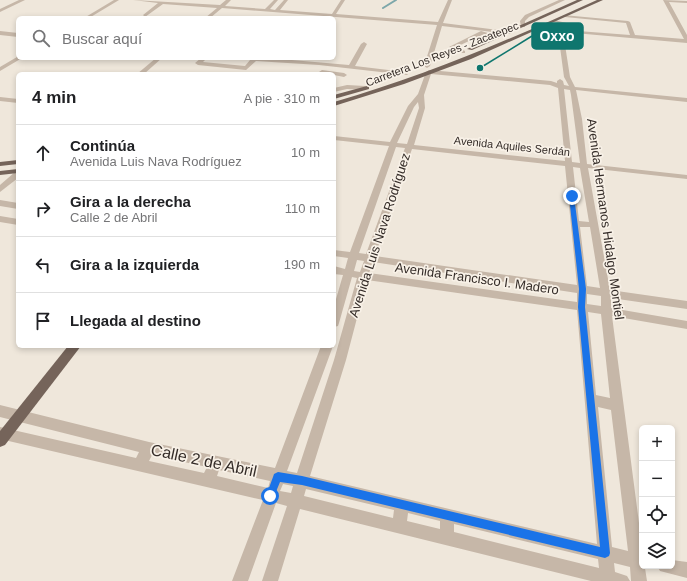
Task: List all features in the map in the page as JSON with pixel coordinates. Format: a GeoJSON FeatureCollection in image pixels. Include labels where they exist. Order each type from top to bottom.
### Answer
{"type":"FeatureCollection","features":[{"type":"Feature","properties":{"kind":"main road","name":"Carretera Los Reyes - Zacatepec"},"geometry":{"type":"LineString","coordinates":[[454,56],[581,0]]}},
{"type":"Feature","properties":{"kind":"main road","name":"Carretera Los Reyes - Zacatepec"},"geometry":{"type":"LineString","coordinates":[[336,103],[539,29],[600,0]]}},
{"type":"Feature","properties":{"kind":"main road","name":"Carretera Los Reyes - Zacatepec"},"geometry":{"type":"LineString","coordinates":[[420,69],[428,69],[434,64]]}},
{"type":"Feature","properties":{"kind":"main road","name":"Carretera Los Reyes - Zacatepec"},"geometry":{"type":"LineString","coordinates":[[392,79],[412,72]]}},
{"type":"Feature","properties":{"kind":"main road","name":"Carretera Los Reyes - Zacatepec"},"geometry":{"type":"LineString","coordinates":[[336,96],[371,86]]}},
{"type":"Feature","properties":{"kind":"main road"},"geometry":{"type":"LineString","coordinates":[[0,164],[16,162]]}},
{"type":"Feature","properties":{"kind":"main road"},"geometry":{"type":"LineString","coordinates":[[0,173],[16,171]]}},
{"type":"Feature","properties":{"kind":"main road"},"geometry":{"type":"LineString","coordinates":[[2,436],[20,416],[73,348]]}},
{"type":"Feature","properties":{"kind":"street"},"geometry":{"type":"LineString","coordinates":[[0,11],[24,0]]}},
{"type":"Feature","properties":{"kind":"street"},"geometry":{"type":"LineString","coordinates":[[89,16],[117,0]]}},
{"type":"Feature","properties":{"kind":"street"},"geometry":{"type":"LineString","coordinates":[[135,0],[496,27],[520,27],[522,21],[527,16],[563,0]]}},
{"type":"Feature","properties":{"kind":"street"},"geometry":{"type":"LineString","coordinates":[[168,0],[221,6]]}},
{"type":"Feature","properties":{"kind":"street"},"geometry":{"type":"LineString","coordinates":[[209,16],[229,0]]}},
{"type":"Feature","properties":{"kind":"street"},"geometry":{"type":"LineString","coordinates":[[268,10],[276,0]]}},
{"type":"Feature","properties":{"kind":"street"},"geometry":{"type":"LineString","coordinates":[[278,10],[286,0]]}},
{"type":"Feature","properties":{"kind":"street"},"geometry":{"type":"LineString","coordinates":[[334,14],[343,0]]}},
{"type":"Feature","properties":{"kind":"street","name":"Avenida Luis Nava Rodríguez"},"geometry":{"type":"LineString","coordinates":[[270,581],[340,360],[363,276],[392,199],[422,108],[421,95],[428,69],[443,44],[441,23],[450,0]]}},
{"type":"Feature","properties":{"kind":"street"},"geometry":{"type":"LineString","coordinates":[[144,16],[162,2]]}},
{"type":"Feature","properties":{"kind":"street"},"geometry":{"type":"LineString","coordinates":[[666,2],[687,2]]}},
{"type":"Feature","properties":{"kind":"street"},"geometry":{"type":"LineString","coordinates":[[666,2],[687,6]]}},
{"type":"Feature","properties":{"kind":"street"},"geometry":{"type":"LineString","coordinates":[[666,2],[687,40]]}},
{"type":"Feature","properties":{"kind":"street"},"geometry":{"type":"LineString","coordinates":[[565,16],[628,22],[633,37]]}},
{"type":"Feature","properties":{"kind":"street"},"geometry":{"type":"LineString","coordinates":[[556,21],[574,25],[577,27],[575,32]]}},
{"type":"Feature","properties":{"kind":"street"},"geometry":{"type":"LineString","coordinates":[[441,23],[510,32]]}},
{"type":"Feature","properties":{"kind":"street"},"geometry":{"type":"LineString","coordinates":[[443,44],[496,27]]}},
{"type":"Feature","properties":{"kind":"street"},"geometry":{"type":"LineString","coordinates":[[539,29],[687,40]]}},
{"type":"Feature","properties":{"kind":"street","name":"Avenida Hermanos Hidalgo Montiel"},"geometry":{"type":"LineString","coordinates":[[560,31],[564,83],[563,104],[568,164],[582,289],[582,307],[608,579]]}},
{"type":"Feature","properties":{"kind":"street"},"geometry":{"type":"LineString","coordinates":[[0,33],[16,35]]}},
{"type":"Feature","properties":{"kind":"street"},"geometry":{"type":"LineString","coordinates":[[481,33],[500,36]]}},
{"type":"Feature","properties":{"kind":"street"},"geometry":{"type":"LineString","coordinates":[[0,37],[6,34]]}},
{"type":"Feature","properties":{"kind":"street"},"geometry":{"type":"LineString","coordinates":[[351,67],[364,44]]}},
{"type":"Feature","properties":{"kind":"street"},"geometry":{"type":"LineString","coordinates":[[443,44],[463,52]]}},
{"type":"Feature","properties":{"kind":"street"},"geometry":{"type":"LineString","coordinates":[[0,69],[16,60]]}},
{"type":"Feature","properties":{"kind":"street"},"geometry":{"type":"LineString","coordinates":[[142,72],[157,60]]}},
{"type":"Feature","properties":{"kind":"street"},"geometry":{"type":"LineString","coordinates":[[202,60],[198,64],[246,68],[253,60]]}},
{"type":"Feature","properties":{"kind":"street"},"geometry":{"type":"LineString","coordinates":[[270,60],[319,63],[405,74]]}},
{"type":"Feature","properties":{"kind":"street"},"geometry":{"type":"LineString","coordinates":[[303,60],[319,63]]}},
{"type":"Feature","properties":{"kind":"street"},"geometry":{"type":"LineString","coordinates":[[332,72],[336,65]]}},
{"type":"Feature","properties":{"kind":"street"},"geometry":{"type":"LineString","coordinates":[[428,69],[564,83],[687,93]]}},
{"type":"Feature","properties":{"kind":"street"},"geometry":{"type":"LineString","coordinates":[[336,74],[344,75]]}},
{"type":"Feature","properties":{"kind":"street"},"geometry":{"type":"LineString","coordinates":[[564,83],[687,100]]}},
{"type":"Feature","properties":{"kind":"street","name":"Avenida Hermanos Hidalgo Montiel"},"geometry":{"type":"LineString","coordinates":[[564,83],[576,105],[584,166],[606,293],[606,312],[617,405],[639,561]]}},
{"type":"Feature","properties":{"kind":"street"},"geometry":{"type":"LineString","coordinates":[[336,90],[347,87],[365,88]]}},
{"type":"Feature","properties":{"kind":"street","name":"Avenida Luis Nava Rodríguez"},"geometry":{"type":"LineString","coordinates":[[336,316],[354,256],[393,144],[411,106],[421,95]]}},
{"type":"Feature","properties":{"kind":"street"},"geometry":{"type":"LineString","coordinates":[[0,99],[16,101]]}},
{"type":"Feature","properties":{"kind":"street"},"geometry":{"type":"LineString","coordinates":[[563,104],[576,105]]}},
{"type":"Feature","properties":{"kind":"street"},"geometry":{"type":"LineString","coordinates":[[565,123],[578,125]]}},
{"type":"Feature","properties":{"kind":"street","name":"Avenida Aquiles Serdán"},"geometry":{"type":"LineString","coordinates":[[336,138],[687,177]]}},
{"type":"Feature","properties":{"kind":"street"},"geometry":{"type":"LineString","coordinates":[[0,188],[16,176]]}},
{"type":"Feature","properties":{"kind":"street"},"geometry":{"type":"LineString","coordinates":[[375,196],[392,199]]}},
{"type":"Feature","properties":{"kind":"street"},"geometry":{"type":"LineString","coordinates":[[572,196],[590,198]]}},
{"type":"Feature","properties":{"kind":"street"},"geometry":{"type":"LineString","coordinates":[[0,203],[16,206]]}},
{"type":"Feature","properties":{"kind":"street"},"geometry":{"type":"LineString","coordinates":[[0,219],[16,222]]}},
{"type":"Feature","properties":{"kind":"street"},"geometry":{"type":"LineString","coordinates":[[574,223],[594,225]]}},
{"type":"Feature","properties":{"kind":"street","name":"Avenida Francisco I. Madero"},"geometry":{"type":"LineString","coordinates":[[336,252],[687,305]]}},
{"type":"Feature","properties":{"kind":"street","name":"Avenida Francisco I. Madero"},"geometry":{"type":"LineString","coordinates":[[336,270],[363,276],[582,307],[687,325]]}},
{"type":"Feature","properties":{"kind":"street"},"geometry":{"type":"LineString","coordinates":[[465,290],[467,272]]}},
{"type":"Feature","properties":{"kind":"street"},"geometry":{"type":"LineString","coordinates":[[240,581],[270,496],[325,351],[340,360]]}},
{"type":"Feature","properties":{"kind":"street"},"geometry":{"type":"LineString","coordinates":[[591,400],[617,405]]}},
{"type":"Feature","properties":{"kind":"street","name":"Calle 2 de Abril"},"geometry":{"type":"LineString","coordinates":[[0,412],[149,448],[402,504],[639,561]]}},
{"type":"Feature","properties":{"kind":"street","name":"Calle 2 de Abril"},"geometry":{"type":"LineString","coordinates":[[2,436],[139,465],[295,501],[608,579],[622,581]]}},
{"type":"Feature","properties":{"kind":"street"},"geometry":{"type":"LineString","coordinates":[[139,465],[149,448]]}},
{"type":"Feature","properties":{"kind":"street"},"geometry":{"type":"LineString","coordinates":[[208,481],[216,462]]}},
{"type":"Feature","properties":{"kind":"street"},"geometry":{"type":"LineString","coordinates":[[399,527],[402,504]]}},
{"type":"Feature","properties":{"kind":"street"},"geometry":{"type":"LineString","coordinates":[[446,538],[448,515]]}},
{"type":"Feature","properties":{"kind":"street"},"geometry":{"type":"LineString","coordinates":[[675,568],[687,570]]}},
{"type":"Feature","properties":{"kind":"street","name":"Avenida Hermanos Hidalgo Montiel"},"geometry":{"type":"LineString","coordinates":[[639,569],[639,581]]}},
{"type":"Feature","properties":{"kind":"waterway"},"geometry":{"type":"LineString","coordinates":[[383,8],[396,0]]}},
{"type":"Feature","properties":{"kind":"place","name":"Oxxo"},"geometry":{"type":"Point","coordinates":[480,68]}},
{"type":"Feature","properties":{"kind":"route"},"geometry":{"type":"LineString","coordinates":[[270,496],[278,477],[302,481],[605,553],[582,307],[582,289],[572,196]]}}]}
